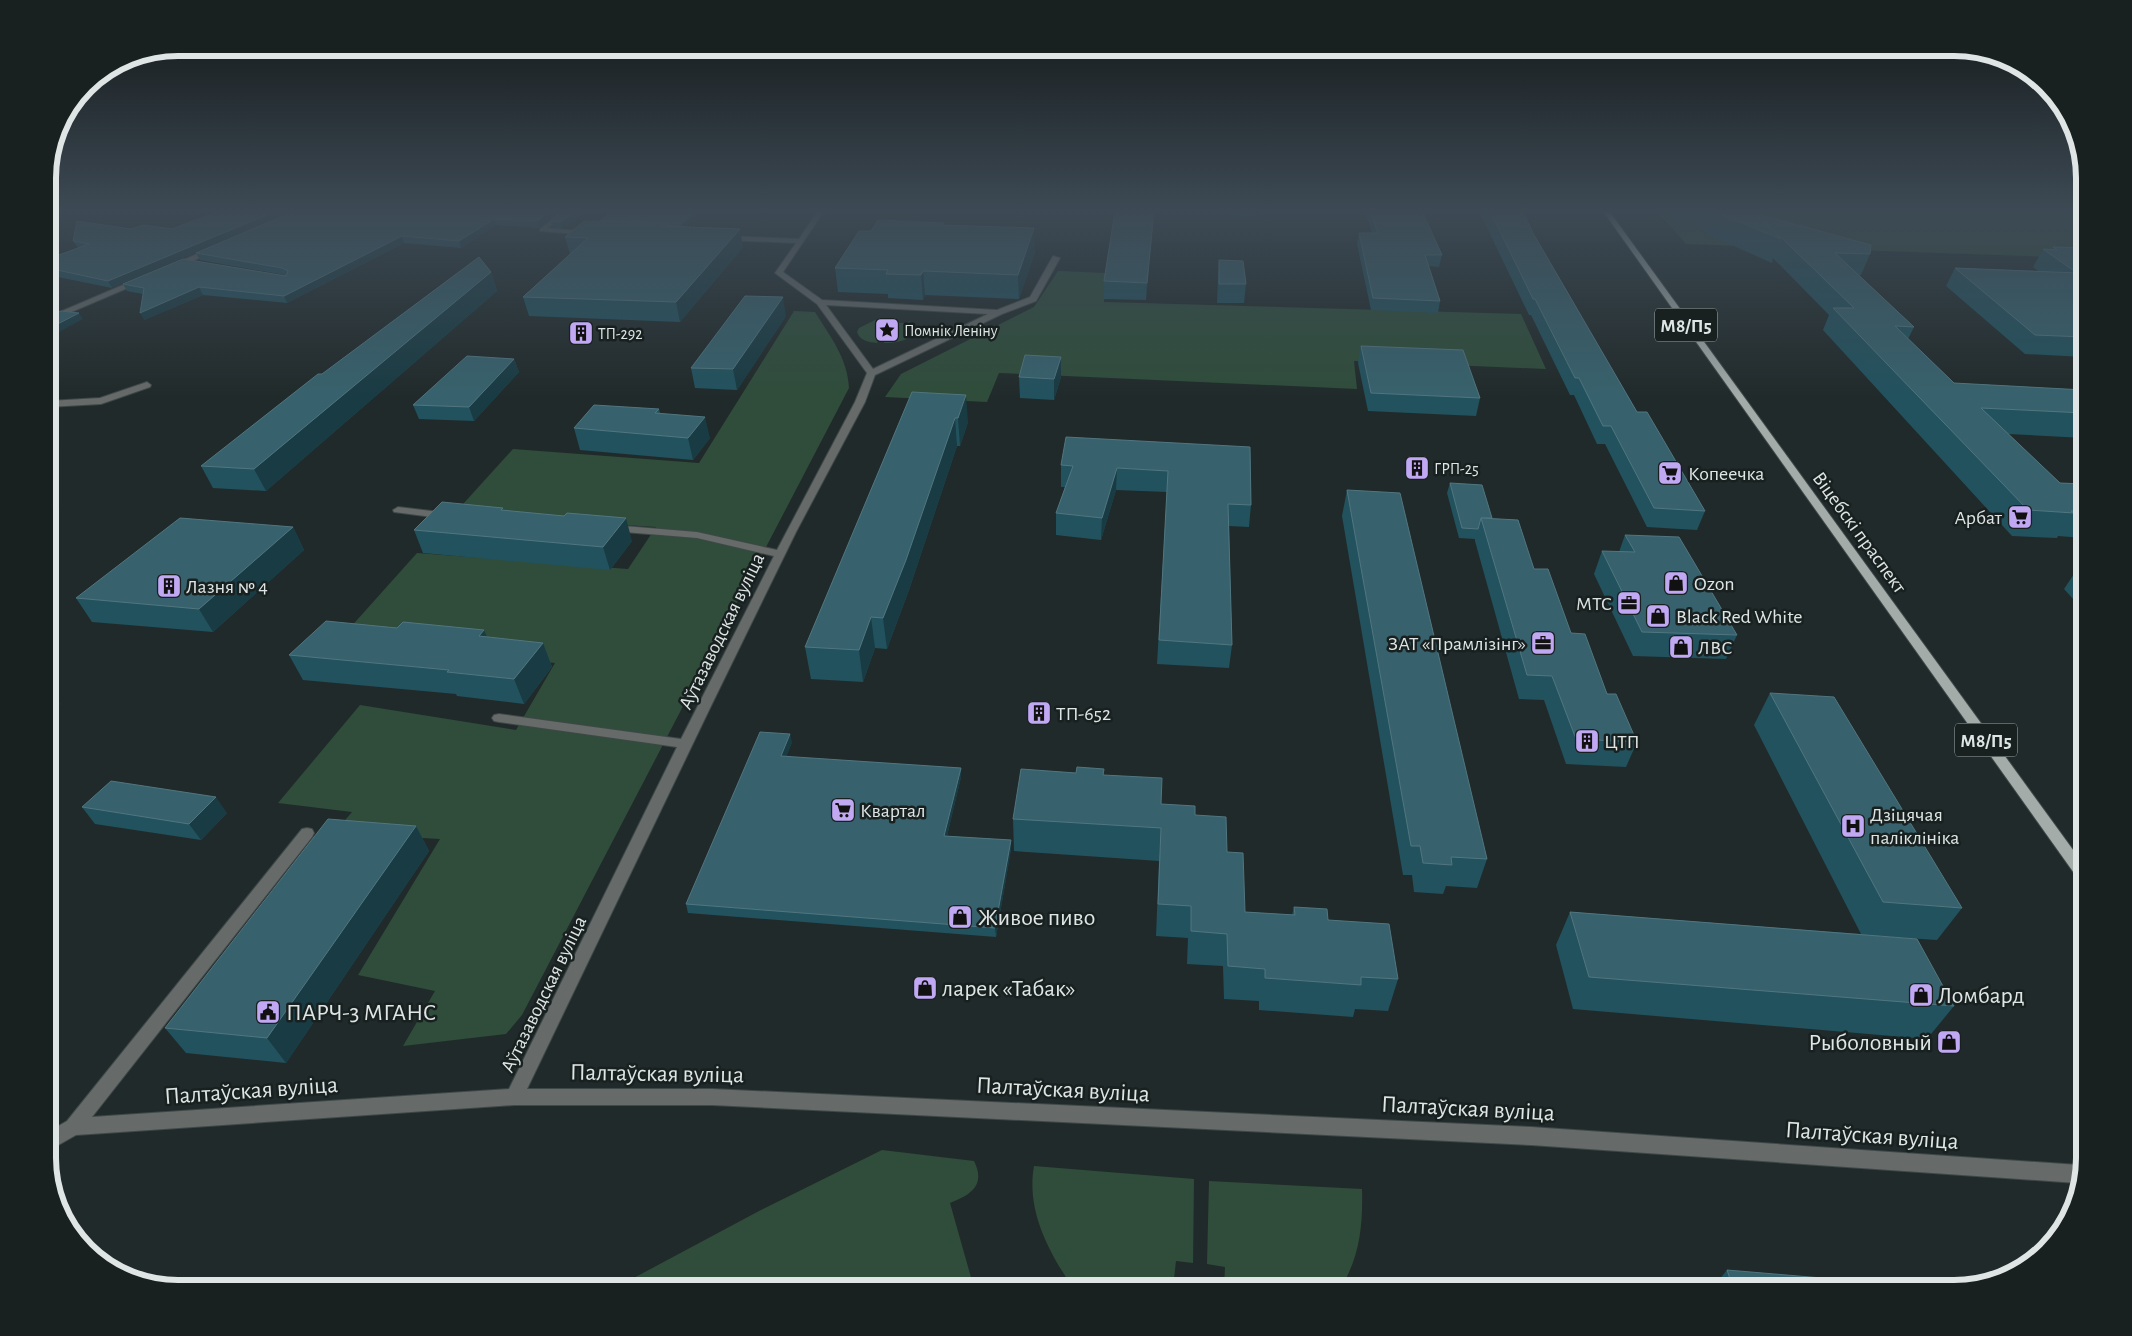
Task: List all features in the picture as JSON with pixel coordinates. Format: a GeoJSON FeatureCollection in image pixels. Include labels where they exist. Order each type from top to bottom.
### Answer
{"type":"FeatureCollection","features":[{"type":"Feature","properties":{"kind":"main road","name":"Віцебскі праспект"},"geometry":{"type":"LineString","coordinates":[[1651,273],[2076,864]]}},
{"type":"Feature","properties":{"kind":"street"},"geometry":{"type":"LineString","coordinates":[[779,273],[820,302],[871,374],[999,312],[1033,299],[1047,273]]}},
{"type":"Feature","properties":{"kind":"street"},"geometry":{"type":"LineString","coordinates":[[57,316],[148,278]]}},
{"type":"Feature","properties":{"kind":"street"},"geometry":{"type":"LineString","coordinates":[[820,302],[999,312]]}},
{"type":"Feature","properties":{"kind":"street","name":"Аўтазаводская вуліца"},"geometry":{"type":"LineString","coordinates":[[514,1097],[780,554],[860,402],[871,374]]}},
{"type":"Feature","properties":{"kind":"street"},"geometry":{"type":"LineString","coordinates":[[57,403],[101,401],[147,386]]}},
{"type":"Feature","properties":{"kind":"street"},"geometry":{"type":"LineString","coordinates":[[398,510],[463,518]]}},
{"type":"Feature","properties":{"kind":"street"},"geometry":{"type":"LineString","coordinates":[[605,528],[697,535],[780,554]]}},
{"type":"Feature","properties":{"kind":"street"},"geometry":{"type":"LineString","coordinates":[[499,718],[686,744]]}},
{"type":"Feature","properties":{"kind":"street"},"geometry":{"type":"LineString","coordinates":[[73,1128],[308,833]]}},
{"type":"Feature","properties":{"kind":"street","name":"Палтаўская вуліца"},"geometry":{"type":"LineString","coordinates":[[57,1137],[73,1128],[514,1097],[712,1097],[1491,1134],[2075,1174]]}},
{"type":"Feature","properties":{"kind":"green space"},"geometry":{"type":"Polygon","coordinates":[[[1056,273],[1106,273],[1104,302],[1521,314],[1546,369],[1354,361],[1357,389],[999,373],[987,402],[885,397],[901,374],[1034,307],[1056,273]]]}},
{"type":"Feature","properties":{"kind":"green space"},"geometry":{"type":"Polygon","coordinates":[[[794,311],[815,312],[842,358],[848,377],[849,388],[522,1015],[506,1034],[403,1046],[435,991],[358,975],[440,839],[334,833],[352,812],[278,803],[360,705],[516,730],[555,663],[340,639],[417,553],[628,569],[656,527],[454,514],[513,449],[699,463],[794,311]]]}},
{"type":"Feature","properties":{"kind":"green space"},"geometry":{"type":"Polygon","coordinates":[[[877,319],[878,322],[889,323],[888,326],[882,325],[877,333],[882,334],[877,343],[863,339],[858,335],[859,328],[877,319]]]}},
{"type":"Feature","properties":{"kind":"green space"},"geometry":{"type":"Polygon","coordinates":[[[909,321],[917,327],[917,331],[914,334],[902,341],[884,343],[888,334],[894,334],[899,327],[894,326],[895,323],[907,323],[909,321]]]}},
{"type":"Feature","properties":{"kind":"green space"},"geometry":{"type":"Polygon","coordinates":[[[882,1150],[974,1161],[977,1169],[977,1183],[970,1193],[950,1203],[972,1280],[630,1280],[759,1211],[882,1150]]]}},
{"type":"Feature","properties":{"kind":"green space"},"geometry":{"type":"Polygon","coordinates":[[[1034,1166],[1194,1179],[1193,1263],[1176,1261],[1174,1280],[1068,1280],[1048,1245],[1036,1215],[1032,1183],[1034,1166]]]}},
{"type":"Feature","properties":{"kind":"green space"},"geometry":{"type":"Polygon","coordinates":[[[1209,1181],[1362,1189],[1362,1215],[1359,1240],[1352,1265],[1345,1280],[1224,1280],[1225,1267],[1207,1264],[1209,1181]]]}},
{"type":"Feature","properties":{"kind":"building"},"geometry":{"type":"Polygon","coordinates":[[[73,273],[126,273],[108,281],[73,273]]]}},
{"type":"Feature","properties":{"kind":"building"},"geometry":{"type":"Polygon","coordinates":[[[149,273],[270,273],[286,276],[287,273],[329,273],[284,296],[199,287],[140,313],[144,288],[123,284],[149,273]]]}},
{"type":"Feature","properties":{"kind":"building"},"geometry":{"type":"Polygon","coordinates":[[[457,273],[489,273],[254,469],[201,466],[318,374],[322,374],[457,273]]]}},
{"type":"Feature","properties":{"kind":"building"},"geometry":{"type":"Polygon","coordinates":[[[549,273],[701,273],[676,302],[523,297],[549,273]]]}},
{"type":"Feature","properties":{"kind":"building"},"geometry":{"type":"Polygon","coordinates":[[[886,273],[922,273],[921,275],[886,273]]]}},
{"type":"Feature","properties":{"kind":"building"},"geometry":{"type":"Polygon","coordinates":[[[979,273],[1019,273],[1018,275],[979,273]]]}},
{"type":"Feature","properties":{"kind":"building"},"geometry":{"type":"Polygon","coordinates":[[[1105,273],[1148,273],[1147,283],[1104,281],[1105,273]]]}},
{"type":"Feature","properties":{"kind":"building"},"geometry":{"type":"Polygon","coordinates":[[[1219,273],[1245,273],[1246,284],[1219,284],[1219,273]]]}},
{"type":"Feature","properties":{"kind":"building"},"geometry":{"type":"Polygon","coordinates":[[[1368,273],[1431,273],[1440,301],[1373,298],[1368,273]]]}},
{"type":"Feature","properties":{"kind":"building"},"geometry":{"type":"Polygon","coordinates":[[[1520,273],[1556,273],[1637,412],[1647,412],[1705,511],[1654,508],[1611,426],[1603,426],[1579,378],[1575,378],[1535,299],[1533,299],[1520,273]]]}},
{"type":"Feature","properties":{"kind":"building"},"geometry":{"type":"Polygon","coordinates":[[[1818,273],[1857,273],[1914,327],[1895,326],[1954,383],[2075,390],[2075,413],[1981,408],[2060,483],[2075,484],[2075,511],[2071,511],[2074,513],[2028,510],[1833,308],[1854,308],[1818,273]]]}},
{"type":"Feature","properties":{"kind":"building"},"geometry":{"type":"Polygon","coordinates":[[[1961,273],[2075,273],[2075,337],[2035,335],[1961,273]]]}},
{"type":"Feature","properties":{"kind":"building"},"geometry":{"type":"Polygon","coordinates":[[[745,296],[783,297],[733,369],[691,368],[745,296]]]}},
{"type":"Feature","properties":{"kind":"building"},"geometry":{"type":"Polygon","coordinates":[[[61,311],[79,313],[57,324],[57,313],[61,311]]]}},
{"type":"Feature","properties":{"kind":"building"},"geometry":{"type":"Polygon","coordinates":[[[1361,346],[1463,350],[1480,398],[1371,393],[1361,346]]]}},
{"type":"Feature","properties":{"kind":"building"},"geometry":{"type":"Polygon","coordinates":[[[1025,355],[1061,357],[1054,379],[1019,377],[1025,355]]]}},
{"type":"Feature","properties":{"kind":"building"},"geometry":{"type":"Polygon","coordinates":[[[467,356],[514,359],[469,407],[413,405],[467,356]]]}},
{"type":"Feature","properties":{"kind":"building"},"geometry":{"type":"Polygon","coordinates":[[[912,392],[966,395],[958,418],[955,418],[906,560],[883,618],[871,617],[859,650],[805,647],[912,392]]]}},
{"type":"Feature","properties":{"kind":"building"},"geometry":{"type":"Polygon","coordinates":[[[594,405],[659,409],[655,413],[705,417],[688,438],[574,428],[594,405]]]}},
{"type":"Feature","properties":{"kind":"building"},"geometry":{"type":"Polygon","coordinates":[[[1066,437],[1250,447],[1251,505],[1228,504],[1232,645],[1159,640],[1168,471],[1117,468],[1102,518],[1056,513],[1073,466],[1061,465],[1066,437]]]}},
{"type":"Feature","properties":{"kind":"building"},"geometry":{"type":"Polygon","coordinates":[[[1450,483],[1482,485],[1492,518],[1481,518],[1478,529],[1462,528],[1450,483]]]}},
{"type":"Feature","properties":{"kind":"building"},"geometry":{"type":"Polygon","coordinates":[[[1347,490],[1400,493],[1487,859],[1451,857],[1452,865],[1423,863],[1420,846],[1411,846],[1347,490]]]}},
{"type":"Feature","properties":{"kind":"building"},"geometry":{"type":"Polygon","coordinates":[[[442,502],[564,516],[567,513],[626,518],[603,547],[414,530],[442,502]]]}},
{"type":"Feature","properties":{"kind":"building"},"geometry":{"type":"Polygon","coordinates":[[[180,518],[293,527],[199,609],[76,598],[180,518]]]}},
{"type":"Feature","properties":{"kind":"building"},"geometry":{"type":"Polygon","coordinates":[[[1481,518],[1518,520],[1534,569],[1548,569],[1571,633],[1585,634],[1607,694],[1616,694],[1637,742],[1576,739],[1552,676],[1527,675],[1481,518]]]}},
{"type":"Feature","properties":{"kind":"building"},"geometry":{"type":"Polygon","coordinates":[[[1625,535],[1679,537],[1737,635],[1642,632],[1602,551],[1635,552],[1625,535]]]}},
{"type":"Feature","properties":{"kind":"building"},"geometry":{"type":"Polygon","coordinates":[[[326,621],[397,628],[403,622],[484,630],[479,636],[543,643],[514,679],[447,672],[449,670],[289,655],[326,621]]]}},
{"type":"Feature","properties":{"kind":"building"},"geometry":{"type":"Polygon","coordinates":[[[1770,693],[1834,697],[1962,908],[1883,902],[1770,693]]]}},
{"type":"Feature","properties":{"kind":"building","name":"Квартал"},"geometry":{"type":"Polygon","coordinates":[[[760,732],[790,734],[781,756],[961,768],[944,836],[1011,840],[995,928],[686,904],[760,732]]]}},
{"type":"Feature","properties":{"kind":"building"},"geometry":{"type":"Polygon","coordinates":[[[1077,767],[1104,769],[1103,775],[1162,778],[1161,804],[1195,806],[1195,815],[1226,817],[1227,852],[1243,853],[1245,912],[1295,915],[1294,907],[1327,909],[1328,920],[1389,924],[1398,979],[1361,977],[1361,985],[1265,978],[1265,969],[1228,966],[1227,934],[1191,931],[1191,906],[1158,904],[1161,828],[1013,819],[1021,769],[1076,773],[1077,767]]]}},
{"type":"Feature","properties":{"kind":"building"},"geometry":{"type":"Polygon","coordinates":[[[111,781],[216,797],[189,824],[82,807],[111,781]]]}},
{"type":"Feature","properties":{"kind":"building"},"geometry":{"type":"Polygon","coordinates":[[[328,819],[416,826],[267,1038],[165,1028],[328,819]]]}},
{"type":"Feature","properties":{"kind":"building"},"geometry":{"type":"Polygon","coordinates":[[[1570,912],[1917,939],[1954,1006],[1589,977],[1570,912]]]}},
{"type":"Feature","properties":{"kind":"building"},"geometry":{"type":"Polygon","coordinates":[[[1727,1270],[1822,1278],[1823,1280],[1730,1280],[1727,1270]]]}},
{"type":"Feature","properties":{"kind":"place","name":"Помнік Леніну"},"geometry":{"type":"Point","coordinates":[887,330]}},
{"type":"Feature","properties":{"kind":"place","name":"ТП-292"},"geometry":{"type":"Point","coordinates":[581,333]}},
{"type":"Feature","properties":{"kind":"place","name":"ГРП-25"},"geometry":{"type":"Point","coordinates":[1417,468]}},
{"type":"Feature","properties":{"kind":"place","name":"Копеечка"},"geometry":{"type":"Point","coordinates":[1670,473]}},
{"type":"Feature","properties":{"kind":"place","name":"Арбат"},"geometry":{"type":"Point","coordinates":[2020,517]}},
{"type":"Feature","properties":{"kind":"place","name":"Ozon"},"geometry":{"type":"Point","coordinates":[1676,583]}},
{"type":"Feature","properties":{"kind":"place","name":"Лазня № 4"},"geometry":{"type":"Point","coordinates":[169,586]}},
{"type":"Feature","properties":{"kind":"place","name":"МТС"},"geometry":{"type":"Point","coordinates":[1629,603]}},
{"type":"Feature","properties":{"kind":"place","name":"Black Red White"},"geometry":{"type":"Point","coordinates":[1658,616]}},
{"type":"Feature","properties":{"kind":"place","name":"ЗАТ «Прамлізінг»"},"geometry":{"type":"Point","coordinates":[1543,643]}},
{"type":"Feature","properties":{"kind":"place","name":"ЛВС"},"geometry":{"type":"Point","coordinates":[1681,647]}},
{"type":"Feature","properties":{"kind":"place","name":"ТП-652"},"geometry":{"type":"Point","coordinates":[1039,713]}},
{"type":"Feature","properties":{"kind":"place","name":"ЦТП"},"geometry":{"type":"Point","coordinates":[1587,741]}},
{"type":"Feature","properties":{"kind":"place","name":"Квартал"},"geometry":{"type":"Point","coordinates":[843,810]}},
{"type":"Feature","properties":{"kind":"place","name":"Дзіцячая паліклініка"},"geometry":{"type":"Point","coordinates":[1853,826]}},
{"type":"Feature","properties":{"kind":"place","name":"Живое пиво"},"geometry":{"type":"Point","coordinates":[960,917]}},
{"type":"Feature","properties":{"kind":"place","name":"ларек «Табак»"},"geometry":{"type":"Point","coordinates":[925,988]}},
{"type":"Feature","properties":{"kind":"place","name":"Ломбард"},"geometry":{"type":"Point","coordinates":[1921,995]}},
{"type":"Feature","properties":{"kind":"place","name":"ПАРЧ-3 МГАНС"},"geometry":{"type":"Point","coordinates":[268,1012]}},
{"type":"Feature","properties":{"kind":"place","name":"Рыболовный"},"geometry":{"type":"Point","coordinates":[1949,1042]}}]}
